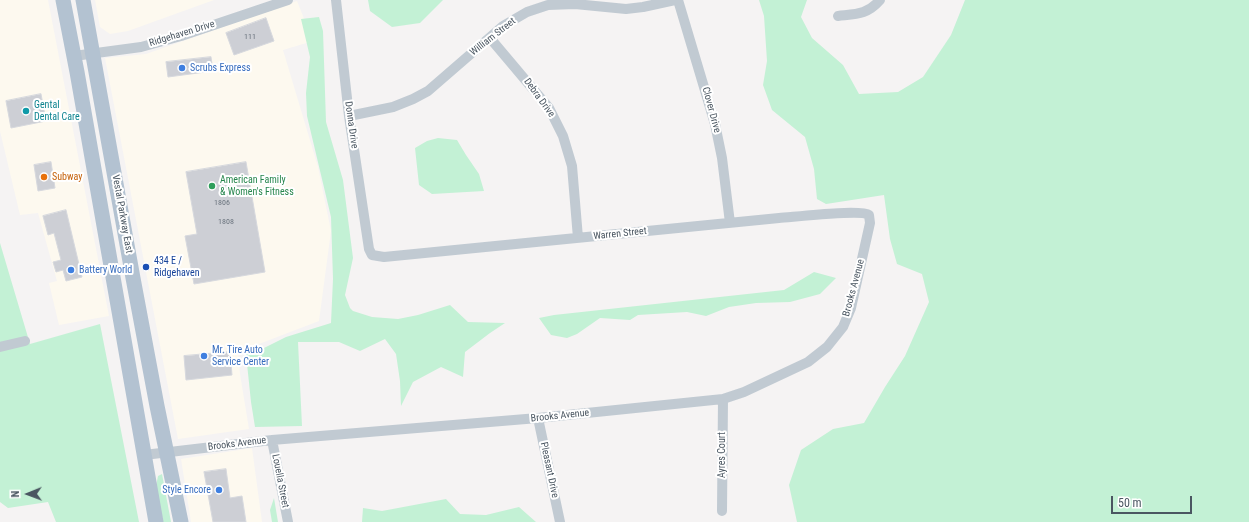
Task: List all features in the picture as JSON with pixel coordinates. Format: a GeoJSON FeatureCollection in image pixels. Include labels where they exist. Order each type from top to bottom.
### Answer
{"type":"FeatureCollection","features":[{"type":"Feature","properties":{"kind":"main road","name":"Vestal Parkway East"},"geometry":{"type":"LineString","coordinates":[[63,0],[156,522]]}},
{"type":"Feature","properties":{"kind":"main road","name":"Vestal Parkway East"},"geometry":{"type":"LineString","coordinates":[[83,0],[133,278],[181,522]]}},
{"type":"Feature","properties":{"kind":"street","name":"Ridgehaven Drive"},"geometry":{"type":"LineString","coordinates":[[74,56],[141,47],[181,36],[288,0]]}},
{"type":"Feature","properties":{"kind":"street","name":"Donna Drive"},"geometry":{"type":"LineString","coordinates":[[336,0],[349,116],[368,250]]}},
{"type":"Feature","properties":{"kind":"street","name":"William Street"},"geometry":{"type":"LineString","coordinates":[[349,116],[393,107],[428,91],[503,26],[527,12],[548,5],[575,4],[626,9],[675,0]]}},
{"type":"Feature","properties":{"kind":"street","name":"Clover Drive"},"geometry":{"type":"LineString","coordinates":[[678,0],[715,124],[722,158],[730,223]]}},
{"type":"Feature","properties":{"kind":"street"},"geometry":{"type":"LineString","coordinates":[[838,16],[865,12],[875,6],[880,0]]}},
{"type":"Feature","properties":{"kind":"street","name":"Debra Drive"},"geometry":{"type":"LineString","coordinates":[[490,38],[549,108],[563,136],[572,166],[578,238]]}},
{"type":"Feature","properties":{"kind":"street","name":"Warren Street"},"geometry":{"type":"LineString","coordinates":[[368,250],[372,255],[384,257],[854,212],[866,213],[869,215],[869,220]]}},
{"type":"Feature","properties":{"kind":"street","name":"Brooks Avenue"},"geometry":{"type":"LineString","coordinates":[[144,455],[272,440],[538,418],[723,399],[744,392],[808,362],[827,348],[843,328],[851,308],[870,223],[869,220]]}},
{"type":"Feature","properties":{"kind":"street"},"geometry":{"type":"LineString","coordinates":[[0,347],[25,342]]}},
{"type":"Feature","properties":{"kind":"street","name":"Ayres Court"},"geometry":{"type":"LineString","coordinates":[[722,511],[723,399]]}},
{"type":"Feature","properties":{"kind":"street","name":"Pleasant Drive"},"geometry":{"type":"LineString","coordinates":[[538,418],[560,522]]}},
{"type":"Feature","properties":{"kind":"street","name":"Louella Street"},"geometry":{"type":"LineString","coordinates":[[272,440],[288,522]]}},
{"type":"Feature","properties":{"kind":"shaded area"},"geometry":{"type":"Polygon","coordinates":[[[0,0],[48,0],[109,316],[59,325],[49,283],[57,281],[38,213],[20,215],[0,131],[0,0]]]}},
{"type":"Feature","properties":{"kind":"shaded area"},"geometry":{"type":"Polygon","coordinates":[[[95,0],[214,0],[128,31],[110,34],[100,27],[95,0]]]}},
{"type":"Feature","properties":{"kind":"shaded area"},"geometry":{"type":"Polygon","coordinates":[[[297,1],[313,41],[283,50],[318,167],[331,231],[319,321],[238,352],[249,429],[178,439],[105,58],[146,54],[297,1]]]}},
{"type":"Feature","properties":{"kind":"shaded area"},"geometry":{"type":"Polygon","coordinates":[[[252,448],[262,522],[191,522],[181,459],[252,448]]]}},
{"type":"Feature","properties":{"kind":"green space"},"geometry":{"type":"Polygon","coordinates":[[[368,0],[443,0],[420,23],[392,27],[370,11],[368,0]]]}},
{"type":"Feature","properties":{"kind":"green space"},"geometry":{"type":"Polygon","coordinates":[[[759,0],[807,0],[801,17],[812,38],[843,65],[859,94],[898,92],[923,77],[951,35],[965,0],[1249,0],[1249,522],[797,522],[789,485],[801,450],[833,429],[864,423],[905,356],[929,302],[922,274],[897,264],[890,239],[884,195],[826,204],[817,199],[814,169],[805,137],[772,110],[763,85],[767,61],[764,16],[759,0]]]}},
{"type":"Feature","properties":{"kind":"green space"},"geometry":{"type":"Polygon","coordinates":[[[319,17],[323,31],[326,122],[343,180],[353,258],[345,295],[350,308],[353,311],[372,317],[398,319],[418,315],[450,305],[468,322],[505,323],[465,352],[463,377],[441,367],[413,382],[401,406],[400,381],[396,354],[385,339],[360,351],[339,342],[298,342],[302,426],[255,427],[246,354],[260,350],[286,337],[331,323],[333,279],[331,217],[307,116],[306,93],[310,57],[301,19],[319,17]]]}},
{"type":"Feature","properties":{"kind":"green space"},"geometry":{"type":"Polygon","coordinates":[[[438,138],[457,140],[479,174],[484,191],[432,194],[419,185],[415,148],[427,141],[438,138]]]}},
{"type":"Feature","properties":{"kind":"green space"},"geometry":{"type":"Polygon","coordinates":[[[0,243],[30,344],[100,324],[139,522],[56,522],[48,502],[8,508],[0,502],[0,243]]]}},
{"type":"Feature","properties":{"kind":"green space"},"geometry":{"type":"Polygon","coordinates":[[[814,272],[836,278],[820,294],[790,302],[756,303],[729,307],[706,316],[687,312],[638,315],[630,320],[600,318],[577,334],[567,338],[551,335],[539,318],[554,315],[784,290],[814,272]]]}},
{"type":"Feature","properties":{"kind":"green space"},"geometry":{"type":"Polygon","coordinates":[[[162,474],[171,522],[163,522],[156,486],[158,476],[162,474]]]}},
{"type":"Feature","properties":{"kind":"green space"},"geometry":{"type":"Polygon","coordinates":[[[274,498],[278,522],[272,522],[270,510],[274,498]]]}},
{"type":"Feature","properties":{"kind":"green space"},"geometry":{"type":"Polygon","coordinates":[[[446,499],[460,514],[486,515],[519,507],[536,522],[362,522],[363,508],[382,511],[446,499]]]}},
{"type":"Feature","properties":{"kind":"building"},"geometry":{"type":"Polygon","coordinates":[[[266,18],[274,41],[234,55],[226,33],[266,18]]]}},
{"type":"Feature","properties":{"kind":"building"},"geometry":{"type":"Polygon","coordinates":[[[211,57],[213,71],[168,77],[166,62],[211,57]]]}},
{"type":"Feature","properties":{"kind":"building","name":"Gental Dental Care"},"geometry":{"type":"Polygon","coordinates":[[[41,94],[46,121],[11,128],[6,101],[41,94]]]}},
{"type":"Feature","properties":{"kind":"building","name":"Subway"},"geometry":{"type":"Polygon","coordinates":[[[51,162],[55,188],[38,191],[34,165],[51,162]]]}},
{"type":"Feature","properties":{"kind":"building"},"geometry":{"type":"Polygon","coordinates":[[[246,162],[265,272],[194,284],[185,236],[197,234],[186,172],[246,162]]]}},
{"type":"Feature","properties":{"kind":"building"},"geometry":{"type":"Polygon","coordinates":[[[66,210],[82,277],[66,281],[63,270],[56,272],[53,262],[61,260],[54,233],[48,235],[43,216],[66,210]]]}},
{"type":"Feature","properties":{"kind":"building"},"geometry":{"type":"Polygon","coordinates":[[[230,352],[232,375],[186,380],[184,356],[230,352]]]}},
{"type":"Feature","properties":{"kind":"building"},"geometry":{"type":"Polygon","coordinates":[[[226,469],[230,498],[242,496],[246,522],[213,522],[204,472],[226,469]]]}},
{"type":"Feature","properties":{"kind":"place","name":"Scrubs Express"},"geometry":{"type":"Point","coordinates":[182,68]}},
{"type":"Feature","properties":{"kind":"place","name":"Gental Dental Care"},"geometry":{"type":"Point","coordinates":[26,111]}},
{"type":"Feature","properties":{"kind":"place","name":"Subway"},"geometry":{"type":"Point","coordinates":[44,177]}},
{"type":"Feature","properties":{"kind":"place","name":"American Family & Women's Fitness"},"geometry":{"type":"Point","coordinates":[212,186]}},
{"type":"Feature","properties":{"kind":"place","name":"434 E / Ridgehaven"},"geometry":{"type":"Point","coordinates":[146,267]}},
{"type":"Feature","properties":{"kind":"place","name":"Battery World"},"geometry":{"type":"Point","coordinates":[71,270]}},
{"type":"Feature","properties":{"kind":"place","name":"Mr. Tire Auto Service Center"},"geometry":{"type":"Point","coordinates":[204,356]}},
{"type":"Feature","properties":{"kind":"place","name":"Style Encore"},"geometry":{"type":"Point","coordinates":[219,490]}}]}
